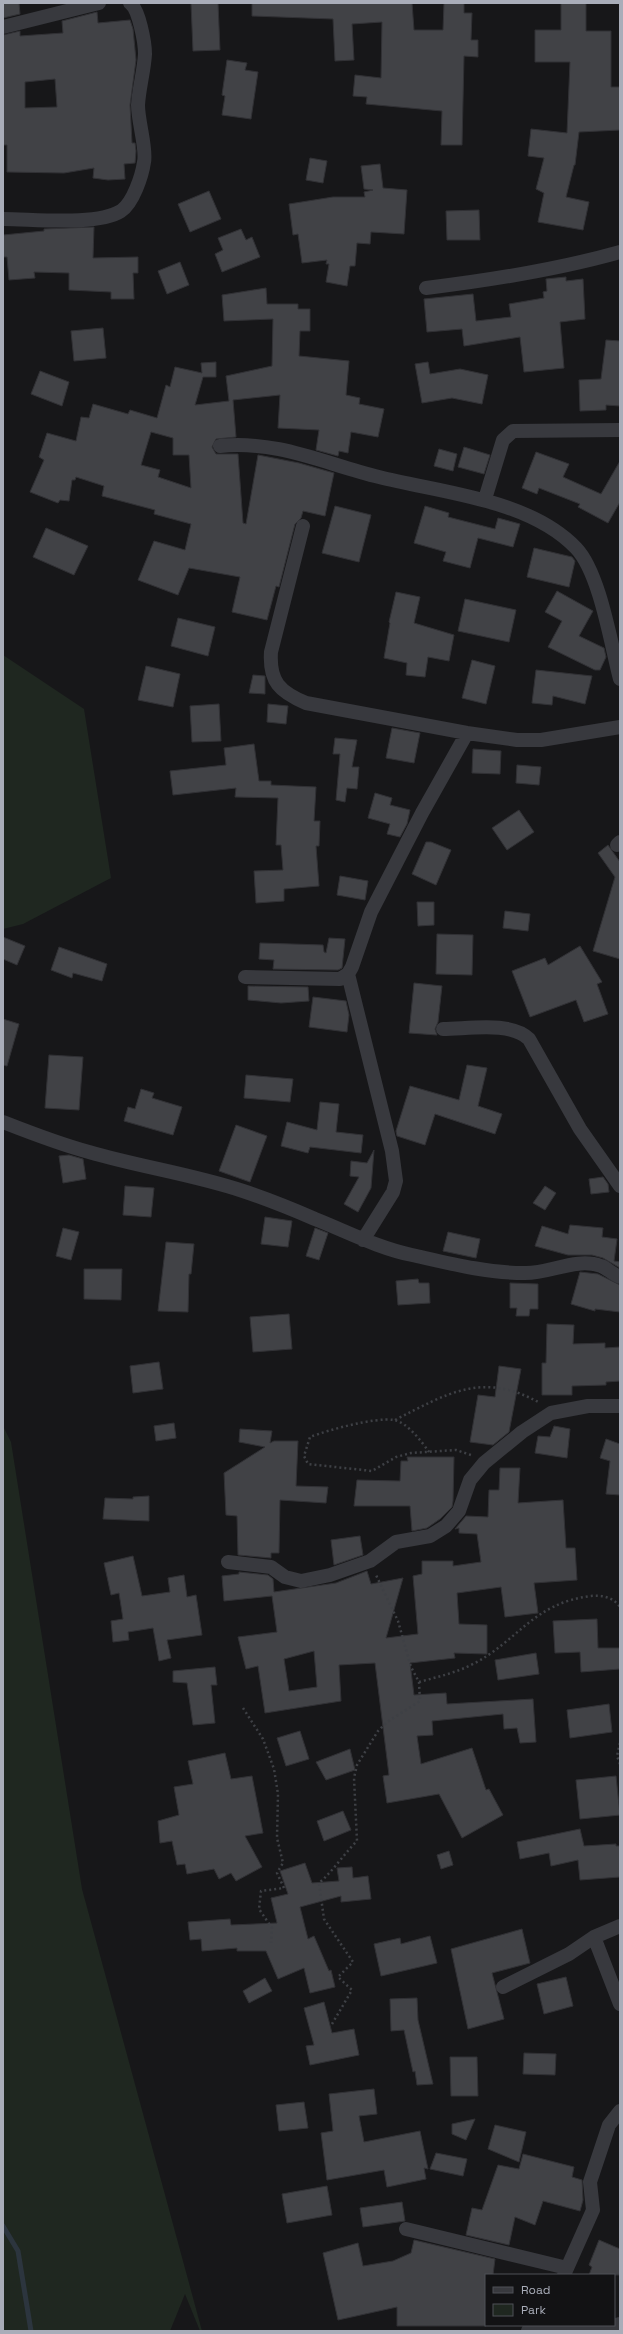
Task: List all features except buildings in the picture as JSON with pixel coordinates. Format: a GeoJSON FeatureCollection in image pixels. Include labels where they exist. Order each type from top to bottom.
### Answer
{"type":"FeatureCollection","features":[{"type":"Feature","properties":{"kind":"street"},"geometry":{"type":"LineString","coordinates":[[3,27],[98,3]]}},
{"type":"Feature","properties":{"kind":"street"},"geometry":{"type":"LineString","coordinates":[[4,219],[92,219],[110,216],[123,210],[137,189],[145,161],[138,105],[145,52],[139,16],[134,5],[130,3]]}},
{"type":"Feature","properties":{"kind":"street"},"geometry":{"type":"LineString","coordinates":[[426,288],[507,278],[575,265],[620,252]]}},
{"type":"Feature","properties":{"kind":"street"},"geometry":{"type":"LineString","coordinates":[[485,500],[503,440],[512,431],[620,430]]}},
{"type":"Feature","properties":{"kind":"street"},"geometry":{"type":"LineString","coordinates":[[220,446],[246,443],[284,450],[378,477],[485,500],[530,517],[577,548],[591,573],[598,592],[620,679]]}},
{"type":"Feature","properties":{"kind":"street"},"geometry":{"type":"LineString","coordinates":[[303,526],[271,652],[271,672],[279,686],[294,698],[306,703],[467,733],[517,740],[541,740],[620,727]]}},
{"type":"Feature","properties":{"kind":"street"},"geometry":{"type":"LineString","coordinates":[[363,1240],[385,1207],[396,1181],[392,1151],[348,974],[371,912],[422,813],[467,733]]}},
{"type":"Feature","properties":{"kind":"street"},"geometry":{"type":"LineString","coordinates":[[245,977],[340,978],[348,974]]}},
{"type":"Feature","properties":{"kind":"street"},"geometry":{"type":"LineString","coordinates":[[443,1029],[507,1028],[522,1032],[529,1039],[580,1129],[620,1186]]}},
{"type":"Feature","properties":{"kind":"street"},"geometry":{"type":"LineString","coordinates":[[3,1122],[89,1152],[194,1176],[243,1191],[317,1219],[363,1240],[411,1255],[500,1272],[545,1272],[571,1265],[587,1263],[602,1266],[610,1273],[620,1277]]}},
{"type":"Feature","properties":{"kind":"street"},"geometry":{"type":"LineString","coordinates":[[228,1562],[248,1563],[271,1567],[285,1577],[301,1581],[330,1575],[370,1561],[396,1542],[430,1536],[446,1526],[459,1511],[470,1480],[484,1463],[522,1432],[552,1414],[588,1406],[620,1406]]}},
{"type":"Feature","properties":{"kind":"street"},"geometry":{"type":"LineString","coordinates":[[503,1987],[569,1954],[594,1937],[620,1926]]}},
{"type":"Feature","properties":{"kind":"street"},"geometry":{"type":"LineString","coordinates":[[594,1937],[620,2004]]}},
{"type":"Feature","properties":{"kind":"street"},"geometry":{"type":"LineString","coordinates":[[406,2229],[566,2272],[593,2210],[590,2182],[609,2125],[620,2111]]}},
{"type":"Feature","properties":{"kind":"street"},"geometry":{"type":"LineString","coordinates":[[543,2326],[550,2328],[605,2329],[614,2326]]}},
{"type":"Feature","properties":{"kind":"path"},"geometry":{"type":"LineString","coordinates":[[484,1463],[475,1456],[456,1450],[411,1453],[396,1457],[372,1471],[308,1464],[304,1456],[310,1437],[374,1421],[395,1420],[436,1399],[474,1387],[520,1392],[540,1403],[552,1414]]}},
{"type":"Feature","properties":{"kind":"path"},"geometry":{"type":"LineString","coordinates":[[395,1420],[417,1435],[430,1452]]}},
{"type":"Feature","properties":{"kind":"path"},"geometry":{"type":"LineString","coordinates":[[332,2024],[352,1990],[338,1977],[354,1962],[324,1919],[319,1883],[332,1872],[341,1856],[357,1841],[354,1778],[357,1766],[378,1731],[420,1701],[419,1682],[411,1667],[398,1621],[370,1561]]}},
{"type":"Feature","properties":{"kind":"path"},"geometry":{"type":"LineString","coordinates":[[419,1682],[472,1665],[492,1652],[524,1625],[559,1603],[599,1595],[610,1598],[620,1607]]}},
{"type":"Feature","properties":{"kind":"path"},"geometry":{"type":"LineString","coordinates":[[243,1708],[263,1739],[274,1769],[278,1794],[276,1816],[277,1838],[283,1863],[277,1874],[284,1888],[261,1891],[259,1909],[272,1928],[271,1943]]}},
{"type":"Feature","properties":{"kind":"path"},"geometry":{"type":"LineString","coordinates":[[620,1743],[617,1756],[620,1764]]}},
{"type":"Feature","properties":{"kind":"green space"},"geometry":{"type":"Polygon","coordinates":[[[3,655],[84,709],[111,878],[23,924],[3,929],[3,655]]]}},
{"type":"Feature","properties":{"kind":"green space"},"geometry":{"type":"Polygon","coordinates":[[[3,1426],[11,1442],[82,1889],[202,2331],[200,2331],[185,2294],[170,2331],[3,2331],[3,1426]]]}},
{"type":"Feature","properties":{"kind":"waterway"},"geometry":{"type":"LineString","coordinates":[[3,2226],[18,2251],[31,2331]]}}]}
